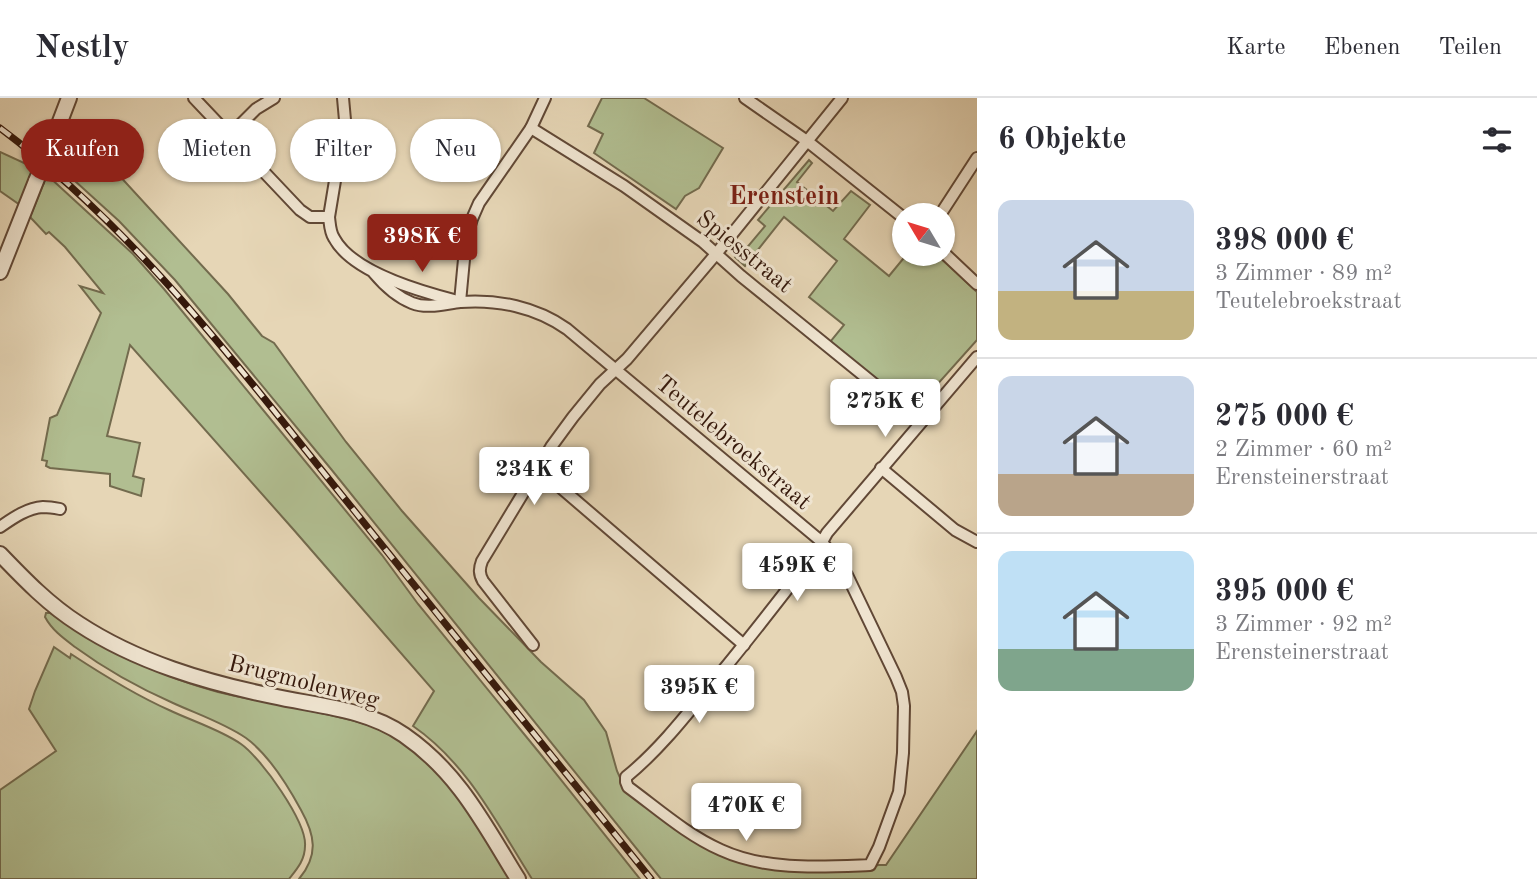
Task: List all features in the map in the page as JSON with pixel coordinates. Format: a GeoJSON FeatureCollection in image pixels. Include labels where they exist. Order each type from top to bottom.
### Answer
{"type":"FeatureCollection","features":[{"type":"Feature","properties":{"kind":"street"},"geometry":{"type":"LineString","coordinates":[[0,272],[4,251],[48,153],[69,98]]}},
{"type":"Feature","properties":{"kind":"street"},"geometry":{"type":"LineString","coordinates":[[194,98],[214,119]]}},
{"type":"Feature","properties":{"kind":"street"},"geometry":{"type":"LineString","coordinates":[[246,119],[274,98]]}},
{"type":"Feature","properties":{"kind":"street"},"geometry":{"type":"LineString","coordinates":[[275,182],[306,214],[312,217],[329,217],[345,120],[343,98]]}},
{"type":"Feature","properties":{"kind":"street"},"geometry":{"type":"LineString","coordinates":[[460,302],[466,238],[472,219],[479,203],[531,128],[545,98]]}},
{"type":"Feature","properties":{"kind":"street"},"geometry":{"type":"LineString","coordinates":[[745,98],[807,141],[892,209]]}},
{"type":"Feature","properties":{"kind":"street"},"geometry":{"type":"LineString","coordinates":[[533,645],[480,576],[480,569],[491,546],[560,434],[600,384],[627,359],[716,254],[842,98]]}},
{"type":"Feature","properties":{"kind":"street","name":"Spiesstraat"},"geometry":{"type":"LineString","coordinates":[[531,128],[703,242],[921,422]]}},
{"type":"Feature","properties":{"kind":"street"},"geometry":{"type":"LineString","coordinates":[[948,203],[977,158]]}},
{"type":"Feature","properties":{"kind":"street","name":"Teutelebroekstraat"},"geometry":{"type":"LineString","coordinates":[[329,217],[333,237],[340,247],[395,293],[413,303],[425,306],[460,302],[510,305],[545,315],[567,329],[822,542],[847,575],[902,692],[903,753],[899,792],[870,865],[782,865],[752,861],[723,852],[684,828],[628,787],[626,778],[682,721],[744,645]]}},
{"type":"Feature","properties":{"kind":"street"},"geometry":{"type":"LineString","coordinates":[[956,264],[977,284]]}},
{"type":"Feature","properties":{"kind":"street"},"geometry":{"type":"LineString","coordinates":[[539,469],[744,645],[817,551],[827,533],[977,357]]}},
{"type":"Feature","properties":{"kind":"street"},"geometry":{"type":"LineString","coordinates":[[881,468],[955,530],[977,542]]}},
{"type":"Feature","properties":{"kind":"street"},"geometry":{"type":"LineString","coordinates":[[0,527],[28,511],[43,507],[61,509]]}},
{"type":"Feature","properties":{"kind":"street","name":"Brugmolenweg"},"geometry":{"type":"LineString","coordinates":[[0,554],[31,586],[80,625],[151,661],[197,677],[348,711],[374,719],[402,733],[438,762],[465,793],[518,879]]}},
{"type":"Feature","properties":{"kind":"green space"},"geometry":{"type":"Polygon","coordinates":[[[602,98],[644,98],[723,148],[699,188],[685,196],[676,209],[594,153],[603,134],[588,126],[602,98]]]}},
{"type":"Feature","properties":{"kind":"green space"},"geometry":{"type":"Polygon","coordinates":[[[0,152],[21,162],[21,182],[29,182],[20,205],[0,191],[0,152]]]}},
{"type":"Feature","properties":{"kind":"green space"},"geometry":{"type":"Polygon","coordinates":[[[809,160],[812,163],[797,182],[833,211],[851,191],[870,205],[844,239],[889,276],[897,266],[949,266],[977,292],[977,340],[919,405],[914,401],[909,407],[830,342],[844,325],[809,297],[837,261],[784,217],[745,266],[735,257],[734,250],[737,245],[745,250],[765,226],[758,220],[809,160]]]}},
{"type":"Feature","properties":{"kind":"green space"},"geometry":{"type":"Polygon","coordinates":[[[44,182],[55,182],[133,254],[382,555],[418,604],[640,879],[532,879],[466,777],[450,758],[413,726],[434,691],[130,345],[107,436],[140,443],[133,476],[144,479],[141,496],[110,486],[110,474],[46,466],[47,461],[42,460],[50,418],[57,415],[101,313],[80,286],[103,293],[65,247],[49,232],[46,234],[30,217],[44,182]]]}},
{"type":"Feature","properties":{"kind":"green space"},"geometry":{"type":"Polygon","coordinates":[[[76,182],[125,182],[228,294],[262,336],[274,343],[346,442],[402,511],[479,598],[541,662],[584,700],[606,732],[625,789],[722,853],[863,871],[886,865],[977,731],[977,879],[661,879],[331,469],[175,280],[119,221],[76,182]]]}},
{"type":"Feature","properties":{"kind":"green space"},"geometry":{"type":"Polygon","coordinates":[[[46,613],[110,649],[174,678],[218,692],[358,722],[394,737],[424,758],[449,784],[510,879],[299,879],[310,862],[312,836],[290,791],[262,753],[246,738],[229,728],[148,691],[98,663],[58,634],[45,617],[46,613]]]}},
{"type":"Feature","properties":{"kind":"green space"},"geometry":{"type":"Polygon","coordinates":[[[54,647],[70,658],[71,654],[144,698],[225,734],[250,751],[281,791],[304,835],[304,856],[289,879],[0,879],[0,790],[56,751],[29,709],[54,647]]]}},
{"type":"Feature","properties":{"kind":"railway"},"geometry":{"type":"LineString","coordinates":[[0,128],[48,166],[93,207],[136,250],[217,341],[651,879]]}},
{"type":"Feature","properties":{"kind":"district","name":"Erenstein"},"geometry":{"type":"Point","coordinates":[784,195]}}]}
